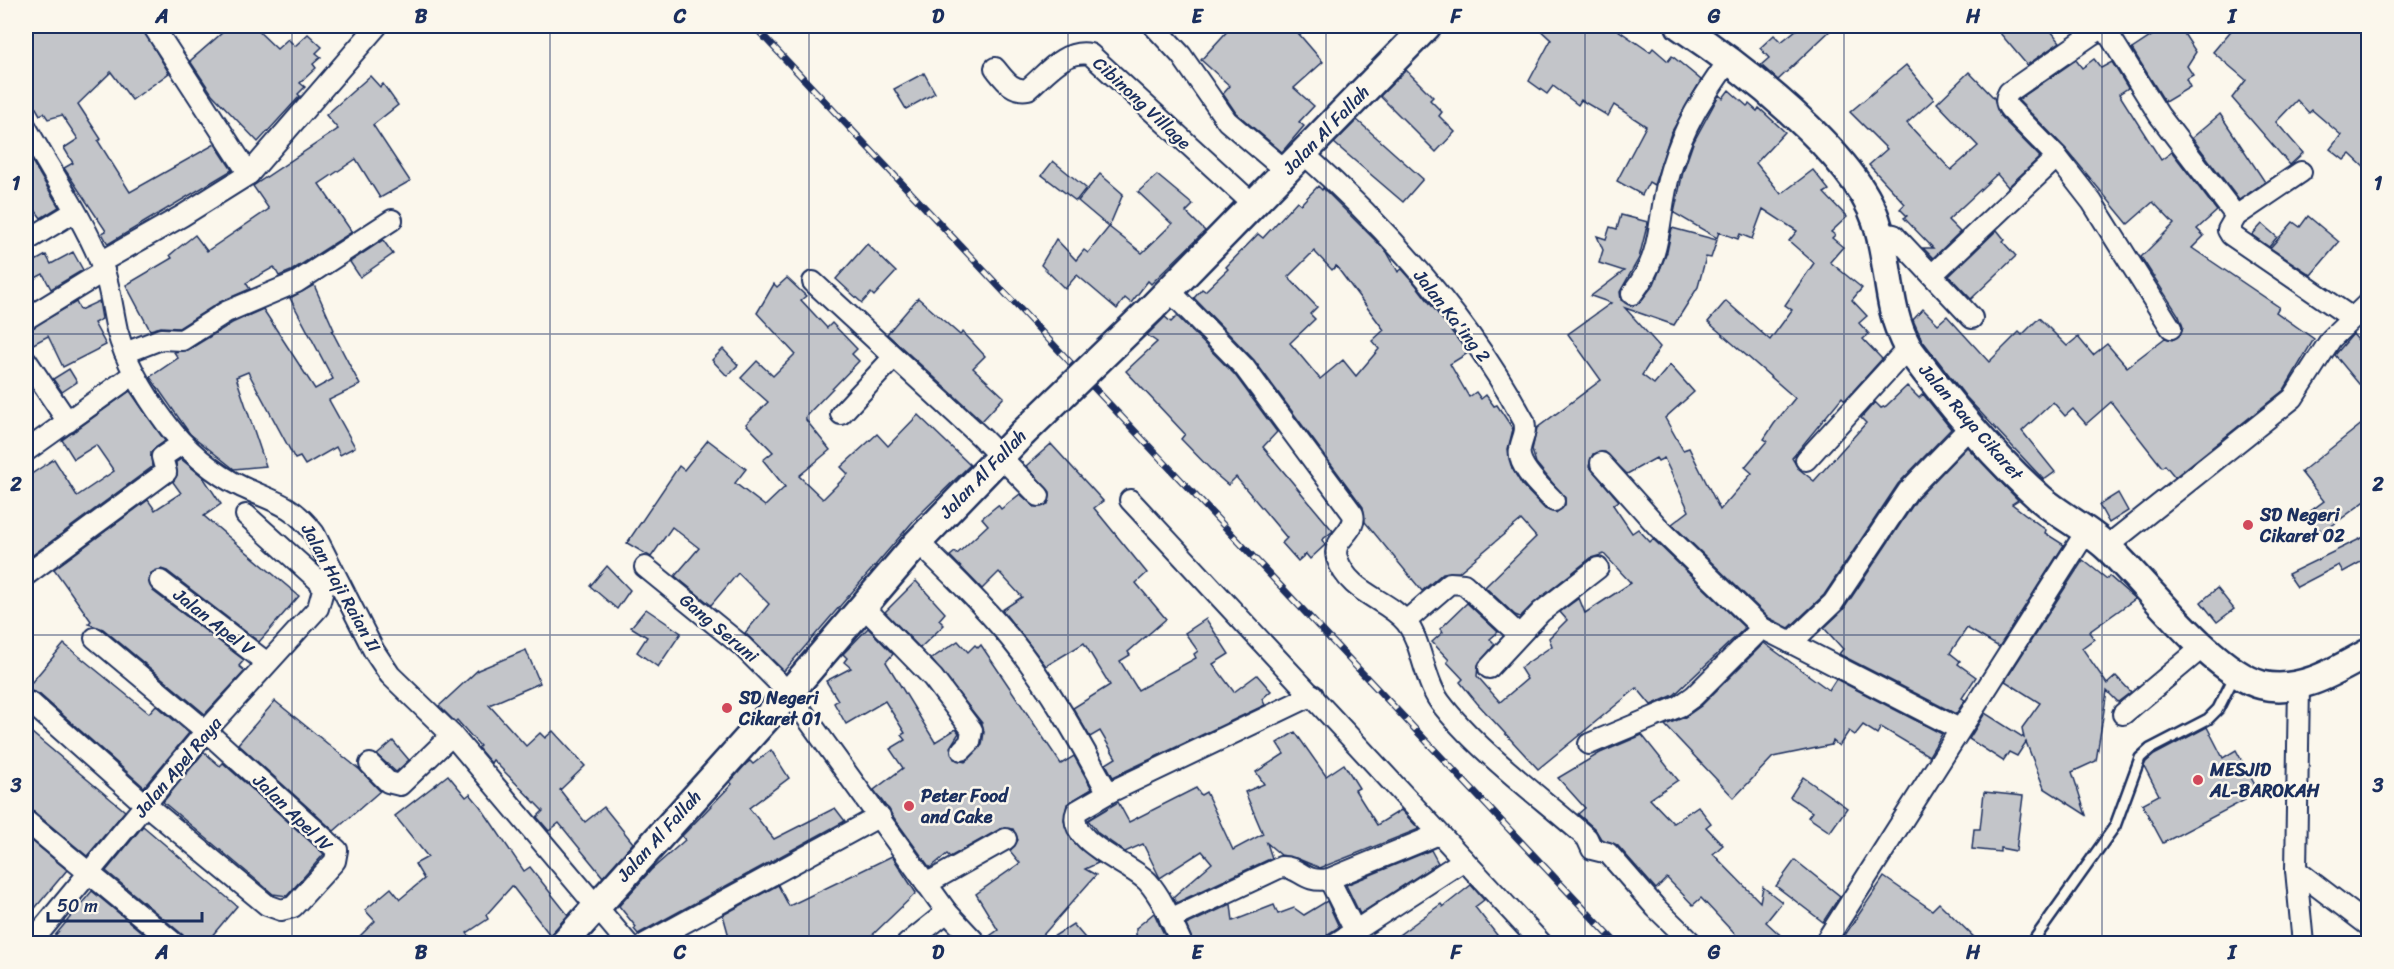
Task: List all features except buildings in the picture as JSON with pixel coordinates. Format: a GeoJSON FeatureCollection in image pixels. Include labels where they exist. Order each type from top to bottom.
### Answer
{"type":"FeatureCollection","features":[{"type":"Feature","properties":{"kind":"street"},"geometry":{"type":"LineString","coordinates":[[26,319],[249,174],[377,26]]}},
{"type":"Feature","properties":{"kind":"street","name":"Jalan Ka'ing 2"},"geometry":{"type":"LineString","coordinates":[[1154,26],[1181,55],[1227,121],[1295,162],[1378,224],[1476,341],[1524,421],[1525,435],[1520,449],[1523,464],[1554,501]]}},
{"type":"Feature","properties":{"kind":"street","name":"Jalan Al Fallah"},"geometry":{"type":"LineString","coordinates":[[563,944],[789,693],[918,542],[1022,434],[1254,205],[1426,26]]}},
{"type":"Feature","properties":{"kind":"street","name":"Jalan Raya Cikaret"},"geometry":{"type":"LineString","coordinates":[[1685,27],[1729,60],[1784,108],[1844,167],[1869,204],[1879,232],[1889,296],[1900,334],[1908,348],[1971,426],[2041,499],[2096,539],[2235,675],[2263,686],[2299,685],[2322,678],[2368,653]]}},
{"type":"Feature","properties":{"kind":"street"},"geometry":{"type":"LineString","coordinates":[[158,28],[249,174]]}},
{"type":"Feature","properties":{"kind":"street"},"geometry":{"type":"LineString","coordinates":[[2171,328],[2092,202],[2057,157],[2006,104],[2009,92],[2089,30],[2106,30],[2159,116],[2236,216]]}},
{"type":"Feature","properties":{"kind":"street","name":"Cibinong Village"},"geometry":{"type":"LineString","coordinates":[[995,68],[1009,85],[1021,90],[1028,89],[1068,56],[1080,52],[1090,54],[1254,205]]}},
{"type":"Feature","properties":{"kind":"street"},"geometry":{"type":"LineString","coordinates":[[1632,294],[1651,264],[1658,245],[1671,170],[1688,120],[1729,60]]}},
{"type":"Feature","properties":{"kind":"street","name":"Jalan Haji Raian II"},"geometry":{"type":"LineString","coordinates":[[26,128],[103,267],[125,353],[134,374],[166,423],[183,443],[240,487],[283,503],[300,515],[314,533],[374,651],[390,675],[452,735],[628,944]]}},
{"type":"Feature","properties":{"kind":"street"},"geometry":{"type":"LineString","coordinates":[[1932,275],[2057,157]]}},
{"type":"Feature","properties":{"kind":"street"},"geometry":{"type":"LineString","coordinates":[[2301,172],[2236,216],[2228,230],[2231,235],[2352,318]]}},
{"type":"Feature","properties":{"kind":"street"},"geometry":{"type":"LineString","coordinates":[[26,241],[74,212]]}},
{"type":"Feature","properties":{"kind":"street"},"geometry":{"type":"LineString","coordinates":[[125,353],[161,339],[182,340],[226,312],[297,282],[392,220]]}},
{"type":"Feature","properties":{"kind":"street"},"geometry":{"type":"LineString","coordinates":[[1879,232],[1893,235],[1972,318]]}},
{"type":"Feature","properties":{"kind":"street"},"geometry":{"type":"LineString","coordinates":[[813,282],[1039,496]]}},
{"type":"Feature","properties":{"kind":"street"},"geometry":{"type":"LineString","coordinates":[[1160,300],[1244,367],[1349,508],[1355,519],[1338,542],[1337,560],[1361,591],[1406,621],[1413,633],[1428,679],[1439,700],[1476,741],[1587,838],[1592,849],[1608,853],[1656,908],[1693,944]]}},
{"type":"Feature","properties":{"kind":"street"},"geometry":{"type":"LineString","coordinates":[[1824,944],[1959,729],[2096,539],[2293,398],[2331,339],[2368,303]]}},
{"type":"Feature","properties":{"kind":"street"},"geometry":{"type":"LineString","coordinates":[[1806,460],[1908,348]]}},
{"type":"Feature","properties":{"kind":"street"},"geometry":{"type":"LineString","coordinates":[[841,414],[894,358]]}},
{"type":"Feature","properties":{"kind":"street"},"geometry":{"type":"LineString","coordinates":[[26,360],[68,422]]}},
{"type":"Feature","properties":{"kind":"street"},"geometry":{"type":"LineString","coordinates":[[26,451],[134,374]]}},
{"type":"Feature","properties":{"kind":"street"},"geometry":{"type":"LineString","coordinates":[[1791,644],[1833,603],[1908,491],[1971,426]]}},
{"type":"Feature","properties":{"kind":"street"},"geometry":{"type":"LineString","coordinates":[[26,575],[166,472],[162,458],[183,443]]}},
{"type":"Feature","properties":{"kind":"street"},"geometry":{"type":"LineString","coordinates":[[1601,463],[1659,528],[1762,628],[1959,729]]}},
{"type":"Feature","properties":{"kind":"street"},"geometry":{"type":"LineString","coordinates":[[1130,500],[1542,944]]}},
{"type":"Feature","properties":{"kind":"street","name":"Jalan Apel Raya"},"geometry":{"type":"LineString","coordinates":[[30,941],[89,874],[206,732],[318,608],[323,590],[314,576],[246,515]]}},
{"type":"Feature","properties":{"kind":"street"},"geometry":{"type":"LineString","coordinates":[[918,542],[965,588],[1012,640],[1070,723],[1108,793]]}},
{"type":"Feature","properties":{"kind":"street","name":"Gang Seruni"},"geometry":{"type":"LineString","coordinates":[[645,567],[749,653],[789,693],[880,816],[926,884],[947,912],[977,944]]}},
{"type":"Feature","properties":{"kind":"street"},"geometry":{"type":"LineString","coordinates":[[1489,668],[1541,612],[1598,568]]}},
{"type":"Feature","properties":{"kind":"street","name":"Jalan Apel V"},"geometry":{"type":"LineString","coordinates":[[160,580],[267,663]]}},
{"type":"Feature","properties":{"kind":"street"},"geometry":{"type":"LineString","coordinates":[[1406,621],[1450,583],[1457,583],[1464,584],[1480,597],[1520,635]]}},
{"type":"Feature","properties":{"kind":"street"},"geometry":{"type":"LineString","coordinates":[[863,606],[933,678],[972,730],[970,742],[962,750]]}},
{"type":"Feature","properties":{"kind":"street"},"geometry":{"type":"LineString","coordinates":[[1588,744],[1680,706],[1694,696],[1762,628]]}},
{"type":"Feature","properties":{"kind":"street"},"geometry":{"type":"LineString","coordinates":[[95,638],[206,732]]}},
{"type":"Feature","properties":{"kind":"street"},"geometry":{"type":"LineString","coordinates":[[2123,714],[2204,646]]}},
{"type":"Feature","properties":{"kind":"street"},"geometry":{"type":"LineString","coordinates":[[2299,685],[2296,870],[2303,944]]}},
{"type":"Feature","properties":{"kind":"street"},"geometry":{"type":"LineString","coordinates":[[1182,944],[1156,893],[1139,873],[1092,845],[1081,833],[1075,814],[1108,793],[1313,695]]}},
{"type":"Feature","properties":{"kind":"street"},"geometry":{"type":"LineString","coordinates":[[31,703],[146,805]]}},
{"type":"Feature","properties":{"kind":"street","name":"Jalan Apel IV"},"geometry":{"type":"LineString","coordinates":[[146,805],[267,905],[281,910],[293,907],[335,861],[336,850],[206,732]]}},
{"type":"Feature","properties":{"kind":"street"},"geometry":{"type":"LineString","coordinates":[[370,764],[388,782],[400,785],[452,735]]}},
{"type":"Feature","properties":{"kind":"street"},"geometry":{"type":"LineString","coordinates":[[645,944],[880,816]]}},
{"type":"Feature","properties":{"kind":"street"},"geometry":{"type":"LineString","coordinates":[[26,821],[175,944]]}},
{"type":"Feature","properties":{"kind":"street"},"geometry":{"type":"LineString","coordinates":[[1170,919],[1281,867],[1288,867],[1312,880],[1329,879],[1439,834]]}},
{"type":"Feature","properties":{"kind":"street"},"geometry":{"type":"LineString","coordinates":[[926,884],[1006,839]]}},
{"type":"Feature","properties":{"kind":"street"},"geometry":{"type":"LineString","coordinates":[[1335,944],[1464,860]]}},
{"type":"Feature","properties":{"kind":"street"},"geometry":{"type":"LineString","coordinates":[[2296,870],[2368,925]]}},
{"type":"Feature","properties":{"kind":"street"},"geometry":{"type":"LineString","coordinates":[[1329,879],[1355,931]]}},
{"type":"Feature","properties":{"kind":"street"},"geometry":{"type":"LineString","coordinates":[[907,944],[947,912]]}},
{"type":"Feature","properties":{"kind":"lane"},"geometry":{"type":"LineString","coordinates":[[2031,944],[2115,826],[2140,758],[2150,748],[2208,719],[2218,710],[2235,675]]}},
{"type":"Feature","properties":{"kind":"railway"},"geometry":{"type":"LineString","coordinates":[[754,26],[1617,944]]}},
{"type":"Feature","properties":{"kind":"place","name":"SD Negeri Cikaret 02"},"geometry":{"type":"Point","coordinates":[2248,525]}},
{"type":"Feature","properties":{"kind":"place","name":"SD Negeri Cikaret 01"},"geometry":{"type":"Point","coordinates":[727,708]}},
{"type":"Feature","properties":{"kind":"place","name":"MESJID AL-BAROKAH"},"geometry":{"type":"Point","coordinates":[2198,780]}},
{"type":"Feature","properties":{"kind":"place","name":"Peter Food and Cake"},"geometry":{"type":"Point","coordinates":[909,806]}}]}
